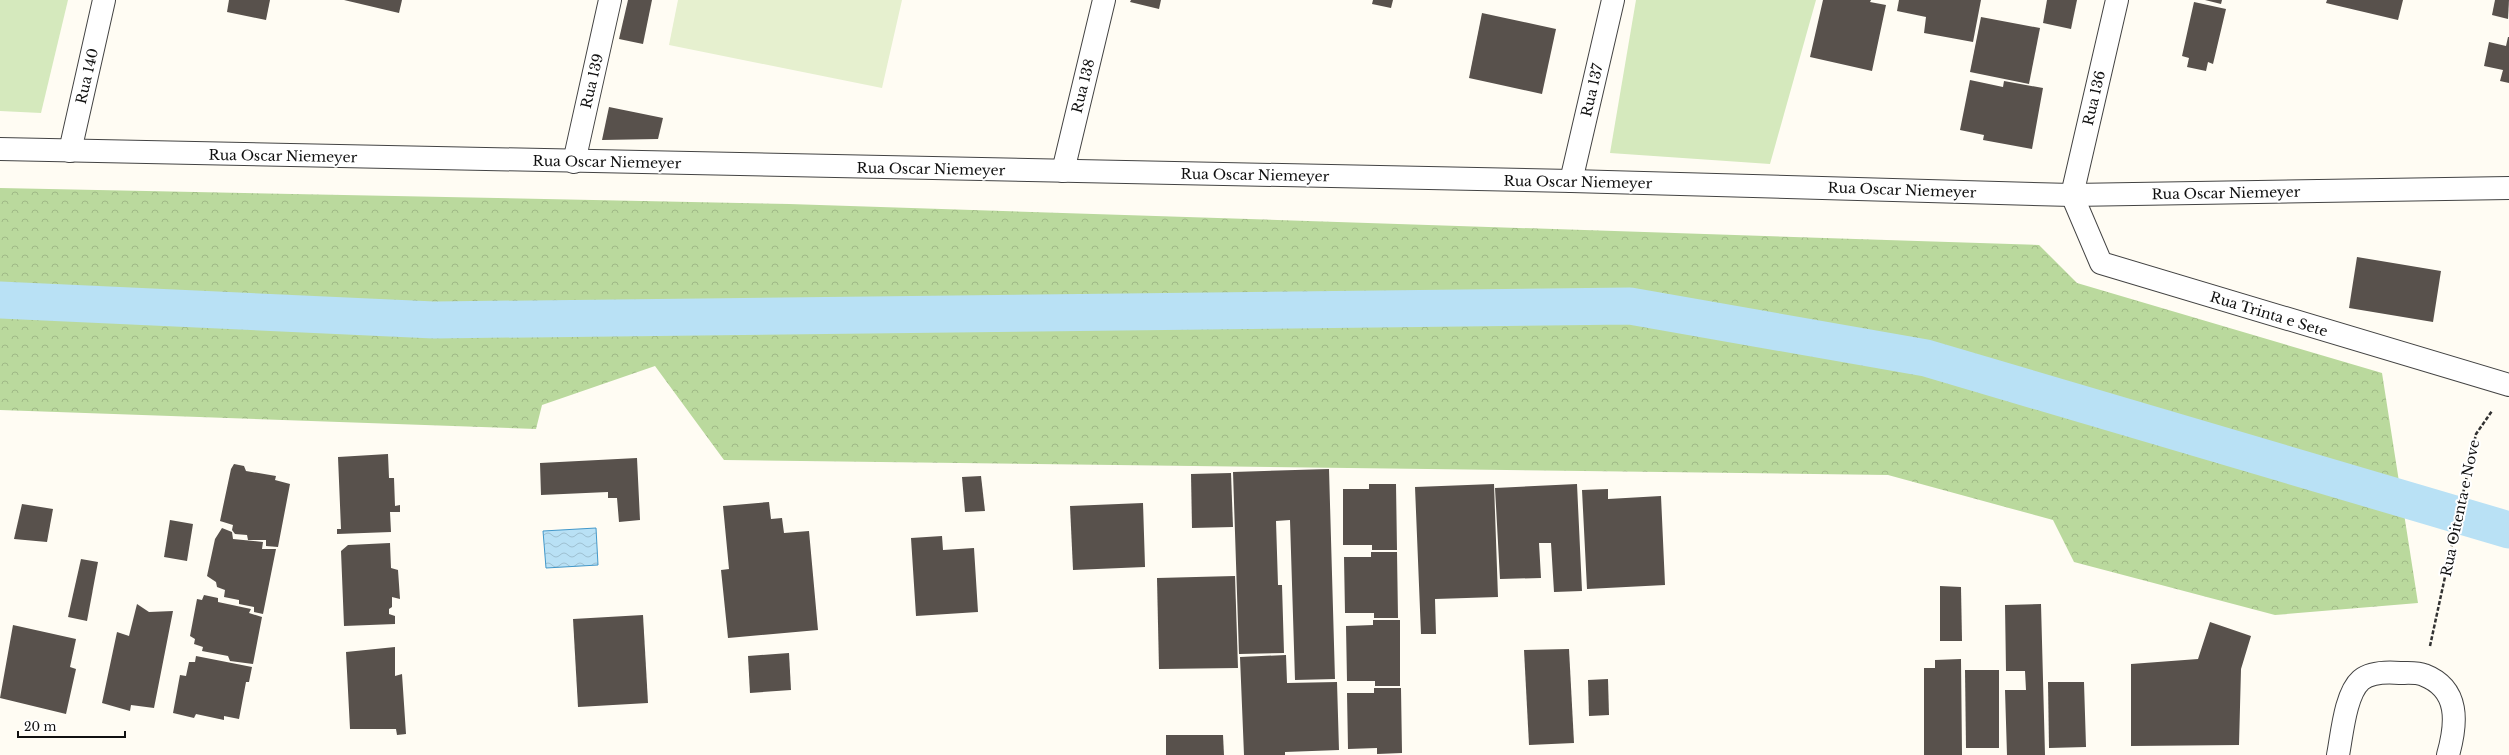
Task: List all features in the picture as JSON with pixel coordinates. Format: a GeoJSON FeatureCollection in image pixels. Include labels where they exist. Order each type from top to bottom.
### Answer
{"type":"FeatureCollection","features":[{"type":"Feature","properties":{"kind":"street","name":"Rua 140"},"geometry":{"type":"LineString","coordinates":[[70,151],[104,0]]}},
{"type":"Feature","properties":{"kind":"street","name":"Rua 139"},"geometry":{"type":"LineString","coordinates":[[574,162],[610,0]]}},
{"type":"Feature","properties":{"kind":"street","name":"Rua 138"},"geometry":{"type":"LineString","coordinates":[[1063,171],[1104,0]]}},
{"type":"Feature","properties":{"kind":"street","name":"Rua 137"},"geometry":{"type":"LineString","coordinates":[[1571,181],[1613,0]]}},
{"type":"Feature","properties":{"kind":"street","name":"Rua 136"},"geometry":{"type":"LineString","coordinates":[[2072,195],[2117,0]]}},
{"type":"Feature","properties":{"kind":"street","name":"Rua Oscar Niemeyer"},"geometry":{"type":"LineString","coordinates":[[0,149],[574,162],[1571,181],[2072,195],[2509,188]]}},
{"type":"Feature","properties":{"kind":"street","name":"Rua Trinta e Sete"},"geometry":{"type":"LineString","coordinates":[[2072,195],[2101,263],[2509,385]]}},
{"type":"Feature","properties":{"kind":"street"},"geometry":{"type":"LineString","coordinates":[[2338,755],[2347,705],[2362,680],[2385,672],[2423,674],[2444,686],[2454,711],[2452,739],[2448,755]]}},
{"type":"Feature","properties":{"kind":"path","name":"Rua Oitenta e Nove"},"geometry":{"type":"LineString","coordinates":[[2434,630],[2476,434],[2493,410]]}},
{"type":"Feature","properties":{"kind":"green space"},"geometry":{"type":"Polygon","coordinates":[[[0,0],[68,0],[41,113],[0,111],[0,0]]]}},
{"type":"Feature","properties":{"kind":"green space"},"geometry":{"type":"Polygon","coordinates":[[[678,0],[902,0],[882,88],[669,45],[678,0]]]}},
{"type":"Feature","properties":{"kind":"green space"},"geometry":{"type":"Polygon","coordinates":[[[1636,0],[1816,0],[1770,164],[1610,153],[1636,0]]]}},
{"type":"Feature","properties":{"kind":"green space"},"geometry":{"type":"Polygon","coordinates":[[[0,188],[789,204],[2039,245],[2077,283],[2382,373],[2418,603],[2275,615],[2074,562],[2053,520],[1888,475],[724,460],[655,366],[542,405],[536,429],[0,410],[0,188]]]}},
{"type":"Feature","properties":{"kind":"water"},"geometry":{"type":"Polygon","coordinates":[[[596,528],[598,565],[546,568],[543,531],[596,528]]]}},
{"type":"Feature","properties":{"kind":"building"},"geometry":{"type":"Polygon","coordinates":[[[229,0],[270,0],[266,20],[227,12],[229,0]]]}},
{"type":"Feature","properties":{"kind":"building"},"geometry":{"type":"Polygon","coordinates":[[[344,0],[402,0],[399,13],[344,0]]]}},
{"type":"Feature","properties":{"kind":"building"},"geometry":{"type":"Polygon","coordinates":[[[628,0],[652,0],[643,44],[619,39],[628,0]]]}},
{"type":"Feature","properties":{"kind":"building"},"geometry":{"type":"Polygon","coordinates":[[[1131,0],[1161,0],[1159,9],[1130,2],[1131,0]]]}},
{"type":"Feature","properties":{"kind":"building"},"geometry":{"type":"Polygon","coordinates":[[[1373,0],[1393,0],[1391,8],[1372,4],[1373,0]]]}},
{"type":"Feature","properties":{"kind":"building"},"geometry":{"type":"Polygon","coordinates":[[[1823,0],[1871,0],[1870,2],[1886,5],[1872,71],[1810,57],[1823,0]]]}},
{"type":"Feature","properties":{"kind":"building"},"geometry":{"type":"Polygon","coordinates":[[[1899,0],[1981,0],[1973,42],[1924,33],[1926,17],[1897,11],[1899,0]]]}},
{"type":"Feature","properties":{"kind":"building"},"geometry":{"type":"Polygon","coordinates":[[[2047,0],[2077,0],[2071,29],[2043,23],[2047,0]]]}},
{"type":"Feature","properties":{"kind":"building"},"geometry":{"type":"Polygon","coordinates":[[[2205,0],[2222,0],[2221,4],[2205,0]]]}},
{"type":"Feature","properties":{"kind":"building"},"geometry":{"type":"Polygon","coordinates":[[[2327,0],[2403,0],[2398,20],[2326,3],[2327,0]]]}},
{"type":"Feature","properties":{"kind":"building"},"geometry":{"type":"Polygon","coordinates":[[[2495,0],[2509,0],[2508,19],[2492,15],[2495,0]]]}},
{"type":"Feature","properties":{"kind":"building"},"geometry":{"type":"Polygon","coordinates":[[[2194,2],[2226,9],[2213,64],[2208,62],[2206,71],[2187,67],[2189,58],[2182,56],[2194,2]]]}},
{"type":"Feature","properties":{"kind":"building"},"geometry":{"type":"Polygon","coordinates":[[[1482,13],[1556,29],[1542,94],[1469,78],[1482,13]]]}},
{"type":"Feature","properties":{"kind":"building"},"geometry":{"type":"Polygon","coordinates":[[[1981,17],[2040,28],[2029,84],[1970,72],[1981,17]]]}},
{"type":"Feature","properties":{"kind":"building"},"geometry":{"type":"Polygon","coordinates":[[[2508,37],[2509,83],[2500,81],[2503,70],[2484,66],[2489,42],[2506,46],[2508,37]]]}},
{"type":"Feature","properties":{"kind":"building"},"geometry":{"type":"Polygon","coordinates":[[[1970,80],[2003,87],[2004,81],[2043,88],[2032,149],[1983,140],[1984,135],[1960,130],[1970,80]]]}},
{"type":"Feature","properties":{"kind":"building"},"geometry":{"type":"Polygon","coordinates":[[[609,107],[663,118],[658,139],[602,140],[609,107]]]}},
{"type":"Feature","properties":{"kind":"building"},"geometry":{"type":"Polygon","coordinates":[[[2357,257],[2441,271],[2433,322],[2349,308],[2357,257]]]}},
{"type":"Feature","properties":{"kind":"building"},"geometry":{"type":"Polygon","coordinates":[[[388,454],[389,478],[394,478],[395,506],[400,505],[400,512],[390,512],[391,532],[337,534],[337,529],[341,529],[338,457],[388,454]]]}},
{"type":"Feature","properties":{"kind":"building"},"geometry":{"type":"Polygon","coordinates":[[[637,458],[640,520],[619,522],[617,498],[608,498],[608,492],[541,495],[540,463],[637,458]]]}},
{"type":"Feature","properties":{"kind":"building"},"geometry":{"type":"Polygon","coordinates":[[[234,464],[244,466],[246,471],[276,476],[275,480],[290,484],[278,547],[266,546],[266,540],[248,540],[247,535],[235,534],[232,530],[233,525],[220,521],[231,469],[234,464]]]}},
{"type":"Feature","properties":{"kind":"building"},"geometry":{"type":"Polygon","coordinates":[[[1329,469],[1335,679],[1295,680],[1290,520],[1276,521],[1278,585],[1282,585],[1284,653],[1239,654],[1233,472],[1329,469]]]}},
{"type":"Feature","properties":{"kind":"building"},"geometry":{"type":"Polygon","coordinates":[[[1231,473],[1233,527],[1192,528],[1191,474],[1231,473]]]}},
{"type":"Feature","properties":{"kind":"building"},"geometry":{"type":"Polygon","coordinates":[[[981,476],[985,511],[965,512],[962,477],[981,476]]]}},
{"type":"Feature","properties":{"kind":"building"},"geometry":{"type":"Polygon","coordinates":[[[1369,484],[1396,484],[1397,550],[1372,550],[1372,545],[1343,545],[1343,489],[1369,489],[1369,484]]]}},
{"type":"Feature","properties":{"kind":"building"},"geometry":{"type":"Polygon","coordinates":[[[1494,484],[1498,597],[1435,599],[1436,634],[1421,634],[1415,487],[1494,484]]]}},
{"type":"Feature","properties":{"kind":"building"},"geometry":{"type":"Polygon","coordinates":[[[1577,484],[1582,591],[1554,592],[1551,543],[1539,543],[1541,578],[1500,579],[1495,488],[1577,484]]]}},
{"type":"Feature","properties":{"kind":"building"},"geometry":{"type":"Polygon","coordinates":[[[1608,489],[1608,499],[1661,496],[1665,585],[1587,589],[1582,490],[1608,489]]]}},
{"type":"Feature","properties":{"kind":"building"},"geometry":{"type":"Polygon","coordinates":[[[769,502],[771,519],[782,518],[784,533],[809,531],[818,630],[728,638],[721,570],[729,569],[723,506],[769,502]]]}},
{"type":"Feature","properties":{"kind":"building"},"geometry":{"type":"Polygon","coordinates":[[[1143,503],[1145,567],[1073,570],[1070,506],[1143,503]]]}},
{"type":"Feature","properties":{"kind":"building"},"geometry":{"type":"Polygon","coordinates":[[[22,504],[53,509],[47,542],[14,539],[22,504]]]}},
{"type":"Feature","properties":{"kind":"building"},"geometry":{"type":"Polygon","coordinates":[[[170,520],[193,524],[187,561],[164,557],[170,520]]]}},
{"type":"Feature","properties":{"kind":"building"},"geometry":{"type":"Polygon","coordinates":[[[222,528],[232,532],[233,539],[263,542],[262,549],[276,549],[263,614],[254,612],[254,607],[239,604],[239,600],[224,597],[225,590],[217,587],[216,582],[207,576],[215,539],[222,528]]]}},
{"type":"Feature","properties":{"kind":"building"},"geometry":{"type":"Polygon","coordinates":[[[942,536],[943,550],[974,548],[978,612],[916,616],[911,538],[942,536]]]}},
{"type":"Feature","properties":{"kind":"building"},"geometry":{"type":"Polygon","coordinates":[[[390,543],[391,568],[398,570],[400,599],[392,597],[392,607],[389,609],[389,614],[395,616],[395,624],[344,626],[341,551],[348,545],[390,543]]]}},
{"type":"Feature","properties":{"kind":"building"},"geometry":{"type":"Polygon","coordinates":[[[1371,552],[1397,552],[1398,618],[1374,618],[1374,613],[1345,613],[1344,557],[1371,557],[1371,552]]]}},
{"type":"Feature","properties":{"kind":"building"},"geometry":{"type":"Polygon","coordinates":[[[81,559],[98,562],[87,621],[68,617],[81,559]]]}},
{"type":"Feature","properties":{"kind":"building"},"geometry":{"type":"Polygon","coordinates":[[[1235,576],[1238,668],[1159,669],[1157,578],[1235,576]]]}},
{"type":"Feature","properties":{"kind":"building"},"geometry":{"type":"Polygon","coordinates":[[[1940,586],[1961,587],[1962,641],[1940,641],[1940,586]]]}},
{"type":"Feature","properties":{"kind":"building"},"geometry":{"type":"Polygon","coordinates":[[[204,595],[218,598],[218,602],[251,609],[249,613],[262,617],[253,664],[230,661],[228,656],[202,651],[203,647],[194,644],[195,639],[190,636],[197,599],[202,600],[204,595]]]}},
{"type":"Feature","properties":{"kind":"building"},"geometry":{"type":"Polygon","coordinates":[[[137,604],[149,612],[173,611],[154,708],[131,705],[130,711],[102,703],[117,632],[129,636],[137,604]]]}},
{"type":"Feature","properties":{"kind":"building"},"geometry":{"type":"Polygon","coordinates":[[[2041,604],[2045,755],[2007,755],[2005,690],[2026,690],[2025,671],[2006,671],[2005,605],[2041,604]]]}},
{"type":"Feature","properties":{"kind":"building"},"geometry":{"type":"Polygon","coordinates":[[[643,615],[648,703],[578,707],[573,619],[643,615]]]}},
{"type":"Feature","properties":{"kind":"building"},"geometry":{"type":"Polygon","coordinates":[[[1373,620],[1400,620],[1400,686],[1375,686],[1375,681],[1347,681],[1346,626],[1373,625],[1373,620]]]}},
{"type":"Feature","properties":{"kind":"building"},"geometry":{"type":"Polygon","coordinates":[[[2210,622],[2251,636],[2241,669],[2239,745],[2131,746],[2131,664],[2198,659],[2210,622]]]}},
{"type":"Feature","properties":{"kind":"building"},"geometry":{"type":"Polygon","coordinates":[[[13,625],[76,639],[70,667],[76,669],[66,714],[0,698],[13,625]]]}},
{"type":"Feature","properties":{"kind":"building"},"geometry":{"type":"Polygon","coordinates":[[[395,647],[395,676],[402,674],[406,734],[397,735],[396,729],[350,729],[346,652],[395,647]]]}},
{"type":"Feature","properties":{"kind":"building"},"geometry":{"type":"Polygon","coordinates":[[[1569,649],[1574,743],[1529,745],[1524,650],[1569,649]]]}},
{"type":"Feature","properties":{"kind":"building"},"geometry":{"type":"Polygon","coordinates":[[[789,653],[791,690],[750,693],[748,656],[789,653]]]}},
{"type":"Feature","properties":{"kind":"building"},"geometry":{"type":"Polygon","coordinates":[[[1286,655],[1287,683],[1337,682],[1339,750],[1285,752],[1285,755],[1244,755],[1240,657],[1286,655]]]}},
{"type":"Feature","properties":{"kind":"building"},"geometry":{"type":"Polygon","coordinates":[[[196,656],[252,667],[249,682],[246,682],[239,719],[224,716],[224,720],[196,714],[194,718],[173,713],[180,675],[186,676],[189,662],[195,662],[196,656]]]}},
{"type":"Feature","properties":{"kind":"building"},"geometry":{"type":"Polygon","coordinates":[[[1961,659],[1962,755],[1924,755],[1924,668],[1935,668],[1935,660],[1961,659]]]}},
{"type":"Feature","properties":{"kind":"building"},"geometry":{"type":"Polygon","coordinates":[[[1965,670],[1999,670],[1999,748],[1966,748],[1965,670]]]}},
{"type":"Feature","properties":{"kind":"building"},"geometry":{"type":"Polygon","coordinates":[[[1608,679],[1609,715],[1589,716],[1588,680],[1608,679]]]}},
{"type":"Feature","properties":{"kind":"building"},"geometry":{"type":"Polygon","coordinates":[[[2048,682],[2084,682],[2086,747],[2049,748],[2048,682]]]}},
{"type":"Feature","properties":{"kind":"building"},"geometry":{"type":"Polygon","coordinates":[[[1374,688],[1401,688],[1402,753],[1377,754],[1377,748],[1348,749],[1347,693],[1374,693],[1374,688]]]}},
{"type":"Feature","properties":{"kind":"building"},"geometry":{"type":"Polygon","coordinates":[[[1166,735],[1223,735],[1224,755],[1166,755],[1166,735]]]}},
{"type":"Feature","properties":{"kind":"waterway"},"geometry":{"type":"LineString","coordinates":[[0,300],[434,320],[1630,306],[1926,358],[2509,530]]}}]}
